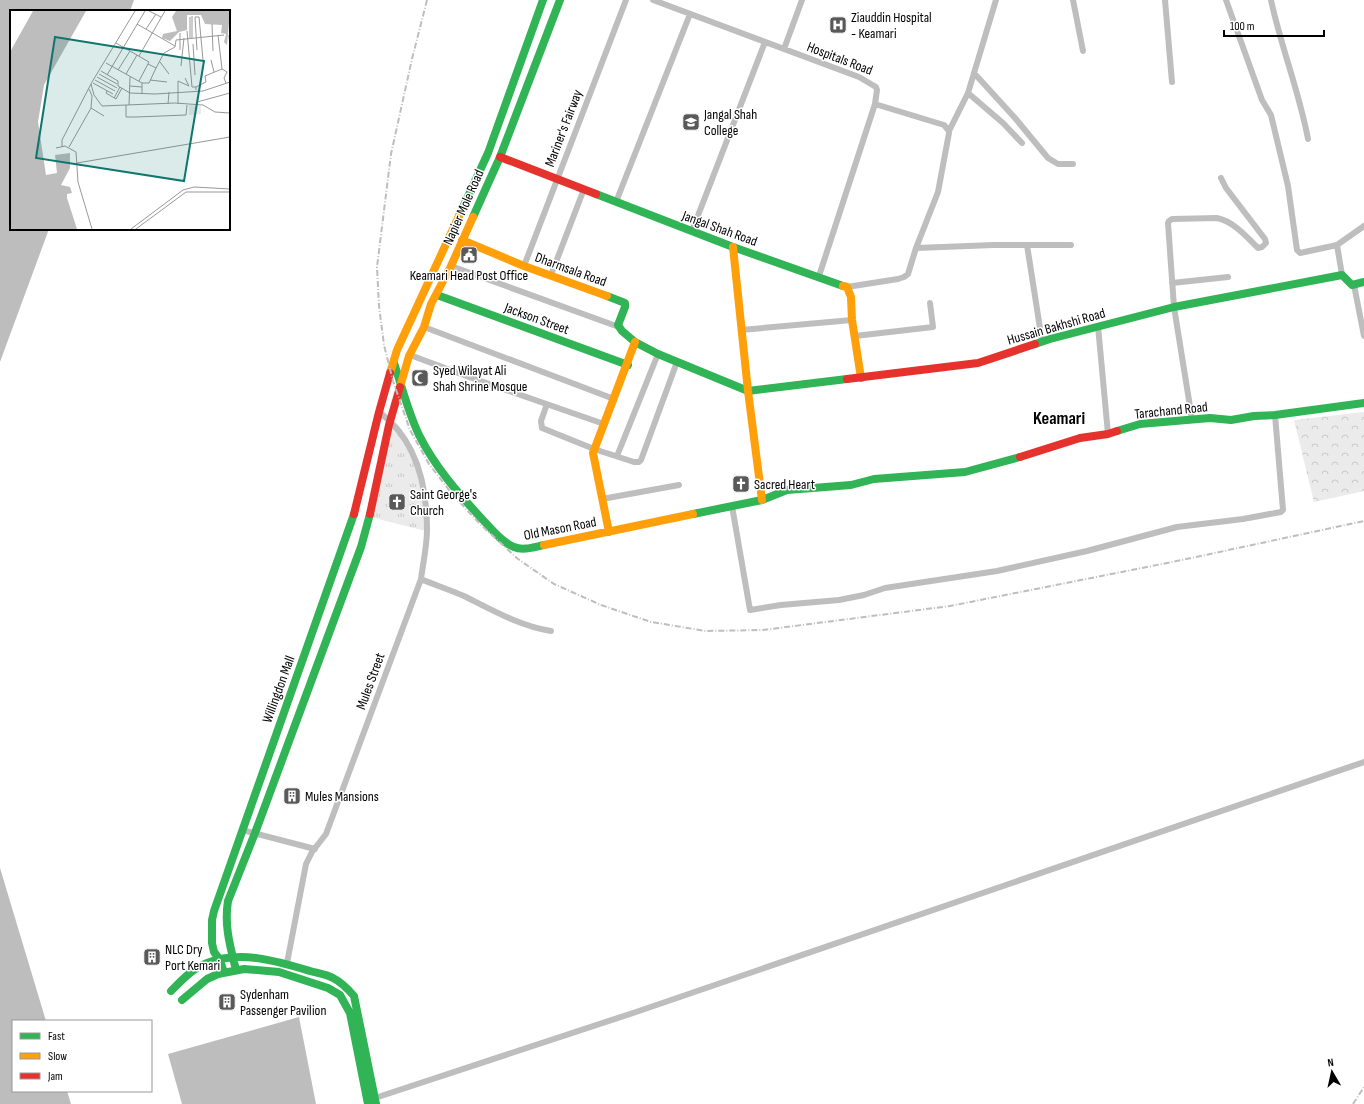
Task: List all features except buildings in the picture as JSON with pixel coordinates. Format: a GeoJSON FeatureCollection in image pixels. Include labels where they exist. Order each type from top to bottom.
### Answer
{"type":"FeatureCollection","features":[{"type":"Feature","properties":{"kind":"street","name":"Napier Mole Road"},"geometry":{"type":"LineString","coordinates":[[379,412],[398,350],[488,153],[543,0]]}},
{"type":"Feature","properties":{"kind":"street","name":"Napier Mole Road"},"geometry":{"type":"LineString","coordinates":[[390,423],[410,355],[424,327],[436,295],[451,266],[500,158],[560,0]]}},
{"type":"Feature","properties":{"kind":"street","name":"Mariner's Fairway"},"geometry":{"type":"LineString","coordinates":[[524,266],[626,0]]}},
{"type":"Feature","properties":{"kind":"street","name":"Hospitals Road"},"geometry":{"type":"LineString","coordinates":[[653,0],[859,77],[874,85],[877,90],[875,104],[818,276]]}},
{"type":"Feature","properties":{"kind":"street"},"geometry":{"type":"LineString","coordinates":[[784,50],[802,0]]}},
{"type":"Feature","properties":{"kind":"street"},"geometry":{"type":"LineString","coordinates":[[861,378],[852,320],[851,297],[847,287],[904,277],[908,274],[916,248],[938,192],[949,131],[968,93],[996,0]]}},
{"type":"Feature","properties":{"kind":"street"},"geometry":{"type":"LineString","coordinates":[[1073,0],[1083,51]]}},
{"type":"Feature","properties":{"kind":"street"},"geometry":{"type":"LineString","coordinates":[[1165,0],[1172,82]]}},
{"type":"Feature","properties":{"kind":"street"},"geometry":{"type":"LineString","coordinates":[[1226,0],[1262,100],[1271,115],[1288,186],[1297,250],[1300,253],[1337,246],[1364,226]]}},
{"type":"Feature","properties":{"kind":"street"},"geometry":{"type":"LineString","coordinates":[[1271,0],[1274,15],[1296,86],[1308,139]]}},
{"type":"Feature","properties":{"kind":"street"},"geometry":{"type":"LineString","coordinates":[[616,202],[690,14]]}},
{"type":"Feature","properties":{"kind":"street"},"geometry":{"type":"LineString","coordinates":[[692,231],[765,42]]}},
{"type":"Feature","properties":{"kind":"street"},"geometry":{"type":"LineString","coordinates":[[974,72],[1048,158],[1058,164],[1072,164]]}},
{"type":"Feature","properties":{"kind":"street"},"geometry":{"type":"LineString","coordinates":[[968,93],[1003,123],[1022,143]]}},
{"type":"Feature","properties":{"kind":"street"},"geometry":{"type":"LineString","coordinates":[[875,104],[944,125],[949,131]]}},
{"type":"Feature","properties":{"kind":"street","name":"Jangal Shah Road"},"geometry":{"type":"LineString","coordinates":[[500,158],[732,247],[847,287]]}},
{"type":"Feature","properties":{"kind":"street"},"geometry":{"type":"LineString","coordinates":[[1192,419],[1174,307],[1169,221],[1172,219],[1223,219],[1258,248],[1262,248],[1266,243],[1265,239],[1226,188],[1221,178]]}},
{"type":"Feature","properties":{"kind":"street"},"geometry":{"type":"LineString","coordinates":[[551,275],[584,189]]}},
{"type":"Feature","properties":{"kind":"street","name":"Dharmsala Road"},"geometry":{"type":"LineString","coordinates":[[462,240],[524,266],[625,303],[625,307],[619,321],[619,327]]}},
{"type":"Feature","properties":{"kind":"street"},"geometry":{"type":"LineString","coordinates":[[1027,245],[1042,341]]}},
{"type":"Feature","properties":{"kind":"street"},"geometry":{"type":"LineString","coordinates":[[916,248],[1071,245]]}},
{"type":"Feature","properties":{"kind":"street"},"geometry":{"type":"LineString","coordinates":[[1337,246],[1342,275],[1354,285],[1364,336]]}},
{"type":"Feature","properties":{"kind":"street"},"geometry":{"type":"LineString","coordinates":[[732,247],[762,500]]}},
{"type":"Feature","properties":{"kind":"street"},"geometry":{"type":"LineString","coordinates":[[451,266],[619,327],[636,342],[658,354],[748,391]]}},
{"type":"Feature","properties":{"kind":"street","name":"Hussain Bakhshi Road"},"geometry":{"type":"LineString","coordinates":[[748,391],[978,363],[1042,341],[1174,307],[1342,275]]}},
{"type":"Feature","properties":{"kind":"street"},"geometry":{"type":"LineString","coordinates":[[1172,283],[1228,277]]}},
{"type":"Feature","properties":{"kind":"street"},"geometry":{"type":"LineString","coordinates":[[1354,285],[1364,282]]}},
{"type":"Feature","properties":{"kind":"street","name":"Jackson Street"},"geometry":{"type":"LineString","coordinates":[[436,295],[628,365]]}},
{"type":"Feature","properties":{"kind":"street"},"geometry":{"type":"LineString","coordinates":[[855,336],[933,327],[930,303]]}},
{"type":"Feature","properties":{"kind":"street"},"geometry":{"type":"LineString","coordinates":[[741,330],[852,320]]}},
{"type":"Feature","properties":{"kind":"street"},"geometry":{"type":"LineString","coordinates":[[1098,326],[1108,434]]}},
{"type":"Feature","properties":{"kind":"street"},"geometry":{"type":"LineString","coordinates":[[424,327],[614,399]]}},
{"type":"Feature","properties":{"kind":"street"},"geometry":{"type":"LineString","coordinates":[[609,532],[593,453],[636,342]]}},
{"type":"Feature","properties":{"kind":"street"},"geometry":{"type":"LineString","coordinates":[[617,456],[658,354]]}},
{"type":"Feature","properties":{"kind":"street"},"geometry":{"type":"LineString","coordinates":[[410,355],[604,424]]}},
{"type":"Feature","properties":{"kind":"street"},"geometry":{"type":"LineString","coordinates":[[547,404],[541,421],[542,428],[594,449],[634,462],[639,462],[677,362]]}},
{"type":"Feature","properties":{"kind":"street","name":"Old Mason Road"},"geometry":{"type":"LineString","coordinates":[[394,363],[415,426],[434,462],[465,501],[509,546],[514,548],[525,549],[762,500]]}},
{"type":"Feature","properties":{"kind":"street","name":"Tarachand Road"},"geometry":{"type":"LineString","coordinates":[[762,500],[787,490],[851,485],[874,479],[965,472],[1004,462],[1080,438],[1108,434],[1140,424],[1210,418],[1231,420],[1364,403]]}},
{"type":"Feature","properties":{"kind":"street","name":"Mules Street"},"geometry":{"type":"LineString","coordinates":[[287,963],[306,864],[326,834],[421,579],[427,530],[425,500],[419,472],[415,458],[406,440],[379,412]]}},
{"type":"Feature","properties":{"kind":"street","name":"Willingdon Mall"},"geometry":{"type":"LineString","coordinates":[[224,973],[220,960],[214,952],[212,943],[212,920],[214,911],[357,506],[379,412]]}},
{"type":"Feature","properties":{"kind":"street"},"geometry":{"type":"LineString","coordinates":[[732,506],[750,610],[781,605],[839,600],[864,595],[885,588],[1003,570],[1087,552],[1177,527],[1243,519],[1280,512],[1283,510],[1275,415]]}},
{"type":"Feature","properties":{"kind":"street","name":"Willingdon Mall"},"geometry":{"type":"LineString","coordinates":[[236,970],[226,933],[225,912],[228,901],[255,833],[361,547],[370,514],[390,423]]}},
{"type":"Feature","properties":{"kind":"street"},"geometry":{"type":"LineString","coordinates":[[602,499],[679,485]]}},
{"type":"Feature","properties":{"kind":"street"},"geometry":{"type":"LineString","coordinates":[[421,579],[462,596],[515,621],[551,631]]}},
{"type":"Feature","properties":{"kind":"street"},"geometry":{"type":"LineString","coordinates":[[171,991],[186,976],[200,966],[220,960],[242,956],[287,963],[332,978],[346,986],[354,996],[376,1101],[1364,762]]}},
{"type":"Feature","properties":{"kind":"street"},"geometry":{"type":"LineString","coordinates":[[242,830],[315,849]]}},
{"type":"Feature","properties":{"kind":"street"},"geometry":{"type":"LineString","coordinates":[[182,1000],[207,979],[224,973],[244,969],[279,972],[328,988],[340,995],[350,1013],[368,1104]]}},
{"type":"Feature","properties":{"kind":"green space"},"geometry":{"type":"Polygon","coordinates":[[[1364,412],[1364,491],[1314,502],[1294,420],[1364,412]]]}},
{"type":"Feature","properties":{"kind":"green space"},"geometry":{"type":"Polygon","coordinates":[[[391,422],[414,460],[424,502],[426,531],[370,517],[391,422]]]}},
{"type":"Feature","properties":{"kind":"shaded area"},"geometry":{"type":"Polygon","coordinates":[[[0,0],[134,0],[130,10],[10,10],[10,230],[49,230],[0,362],[0,0]]]}},
{"type":"Feature","properties":{"kind":"shaded area"},"geometry":{"type":"Polygon","coordinates":[[[0,868],[46,1020],[12,1020],[12,1092],[67,1092],[71,1104],[0,1104],[0,868]]]}},
{"type":"Feature","properties":{"kind":"shaded area"},"geometry":{"type":"Polygon","coordinates":[[[299,1017],[316,1104],[182,1104],[168,1054],[299,1017]]]}},
{"type":"Feature","properties":{"kind":"railway"},"geometry":{"type":"LineString","coordinates":[[427,0],[391,154],[377,267],[379,306],[384,345],[393,381],[410,430],[429,464],[452,494],[481,525],[518,559],[554,584],[601,605],[651,622],[706,631],[763,630],[950,606],[1182,560],[1364,521]]}},
{"type":"Feature","properties":{"kind":"railway"},"geometry":{"type":"LineString","coordinates":[[1353,1104],[1364,1087]]}},
{"type":"Feature","properties":{"kind":"traffic: fast"},"geometry":{"type":"LineString","coordinates":[[459,216],[488,153],[543,0]]}},
{"type":"Feature","properties":{"kind":"traffic: fast"},"geometry":{"type":"LineString","coordinates":[[473,217],[500,157],[560,0]]}},
{"type":"Feature","properties":{"kind":"traffic: fast"},"geometry":{"type":"LineString","coordinates":[[596,194],[733,247],[843,286]]}},
{"type":"Feature","properties":{"kind":"traffic: fast"},"geometry":{"type":"LineString","coordinates":[[1035,344],[1174,307],[1342,275],[1352,285],[1364,282]]}},
{"type":"Feature","properties":{"kind":"traffic: fast"},"geometry":{"type":"LineString","coordinates":[[437,295],[628,365]]}},
{"type":"Feature","properties":{"kind":"traffic: fast"},"geometry":{"type":"LineString","coordinates":[[607,296],[625,303],[625,307],[618,325],[622,331],[635,342],[658,354],[748,391],[847,379]]}},
{"type":"Feature","properties":{"kind":"traffic: fast"},"geometry":{"type":"LineString","coordinates":[[394,363],[408,408],[419,435],[432,458],[456,489],[496,534],[509,545],[521,549],[544,545]]}},
{"type":"Feature","properties":{"kind":"traffic: fast"},"geometry":{"type":"LineString","coordinates":[[1117,431],[1140,424],[1210,418],[1231,420],[1364,403]]}},
{"type":"Feature","properties":{"kind":"traffic: fast"},"geometry":{"type":"LineString","coordinates":[[693,514],[762,500],[787,490],[851,485],[874,479],[965,472],[1020,457]]}},
{"type":"Feature","properties":{"kind":"traffic: fast"},"geometry":{"type":"LineString","coordinates":[[224,973],[220,960],[214,952],[212,943],[212,920],[214,911],[354,514]]}},
{"type":"Feature","properties":{"kind":"traffic: fast"},"geometry":{"type":"LineString","coordinates":[[236,970],[227,927],[228,901],[255,833],[361,547],[370,514]]}},
{"type":"Feature","properties":{"kind":"traffic: fast"},"geometry":{"type":"LineString","coordinates":[[171,991],[188,975],[202,965],[220,959],[233,957],[259,958],[333,978],[354,996],[376,1104]]}},
{"type":"Feature","properties":{"kind":"traffic: fast"},"geometry":{"type":"LineString","coordinates":[[182,1000],[207,979],[218,974],[244,969],[279,972],[328,988],[340,995],[350,1013],[368,1104]]}},
{"type":"Feature","properties":{"kind":"traffic: slow"},"geometry":{"type":"LineString","coordinates":[[390,373],[397,350],[459,216]]}},
{"type":"Feature","properties":{"kind":"traffic: slow"},"geometry":{"type":"LineString","coordinates":[[400,387],[409,356],[424,327],[431,304],[451,266],[473,217]]}},
{"type":"Feature","properties":{"kind":"traffic: slow"},"geometry":{"type":"LineString","coordinates":[[462,240],[524,266],[607,296]]}},
{"type":"Feature","properties":{"kind":"traffic: slow"},"geometry":{"type":"LineString","coordinates":[[733,247],[748,391],[762,500]]}},
{"type":"Feature","properties":{"kind":"traffic: slow"},"geometry":{"type":"LineString","coordinates":[[843,286],[847,287],[851,297],[852,320],[861,378]]}},
{"type":"Feature","properties":{"kind":"traffic: slow"},"geometry":{"type":"LineString","coordinates":[[609,532],[593,453],[635,342]]}},
{"type":"Feature","properties":{"kind":"traffic: slow"},"geometry":{"type":"LineString","coordinates":[[544,545],[693,514]]}},
{"type":"Feature","properties":{"kind":"traffic: jam"},"geometry":{"type":"LineString","coordinates":[[500,157],[596,194]]}},
{"type":"Feature","properties":{"kind":"traffic: jam"},"geometry":{"type":"LineString","coordinates":[[847,379],[978,363],[1035,344]]}},
{"type":"Feature","properties":{"kind":"traffic: jam"},"geometry":{"type":"LineString","coordinates":[[354,514],[390,373]]}},
{"type":"Feature","properties":{"kind":"traffic: jam"},"geometry":{"type":"LineString","coordinates":[[370,514],[389,425],[400,387]]}},
{"type":"Feature","properties":{"kind":"traffic: jam"},"geometry":{"type":"LineString","coordinates":[[1020,457],[1080,438],[1108,434],[1117,431]]}},
{"type":"Feature","properties":{"kind":"place","name":"Ziauddin Hospital - Keamari"},"geometry":{"type":"Point","coordinates":[838,25]}},
{"type":"Feature","properties":{"kind":"place","name":"Jangal Shah College"},"geometry":{"type":"Point","coordinates":[691,122]}},
{"type":"Feature","properties":{"kind":"place","name":"Keamari Head Post Office"},"geometry":{"type":"Point","coordinates":[469,255]}},
{"type":"Feature","properties":{"kind":"place","name":"Syed Wilayat Ali Shah Shrine Mosque"},"geometry":{"type":"Point","coordinates":[420,378]}},
{"type":"Feature","properties":{"kind":"place","name":"Sacred Heart"},"geometry":{"type":"Point","coordinates":[741,484]}},
{"type":"Feature","properties":{"kind":"place","name":"Saint George's Church"},"geometry":{"type":"Point","coordinates":[397,502]}},
{"type":"Feature","properties":{"kind":"place","name":"Mules Mansions"},"geometry":{"type":"Point","coordinates":[292,796]}},
{"type":"Feature","properties":{"kind":"place","name":"NLC Dry Port Kemari"},"geometry":{"type":"Point","coordinates":[152,957]}},
{"type":"Feature","properties":{"kind":"place","name":"Sydenham Passenger Pavilion"},"geometry":{"type":"Point","coordinates":[227,1002]}},
{"type":"Feature","properties":{"kind":"district","name":"Keamari"},"geometry":{"type":"Point","coordinates":[1059,418]}}]}
